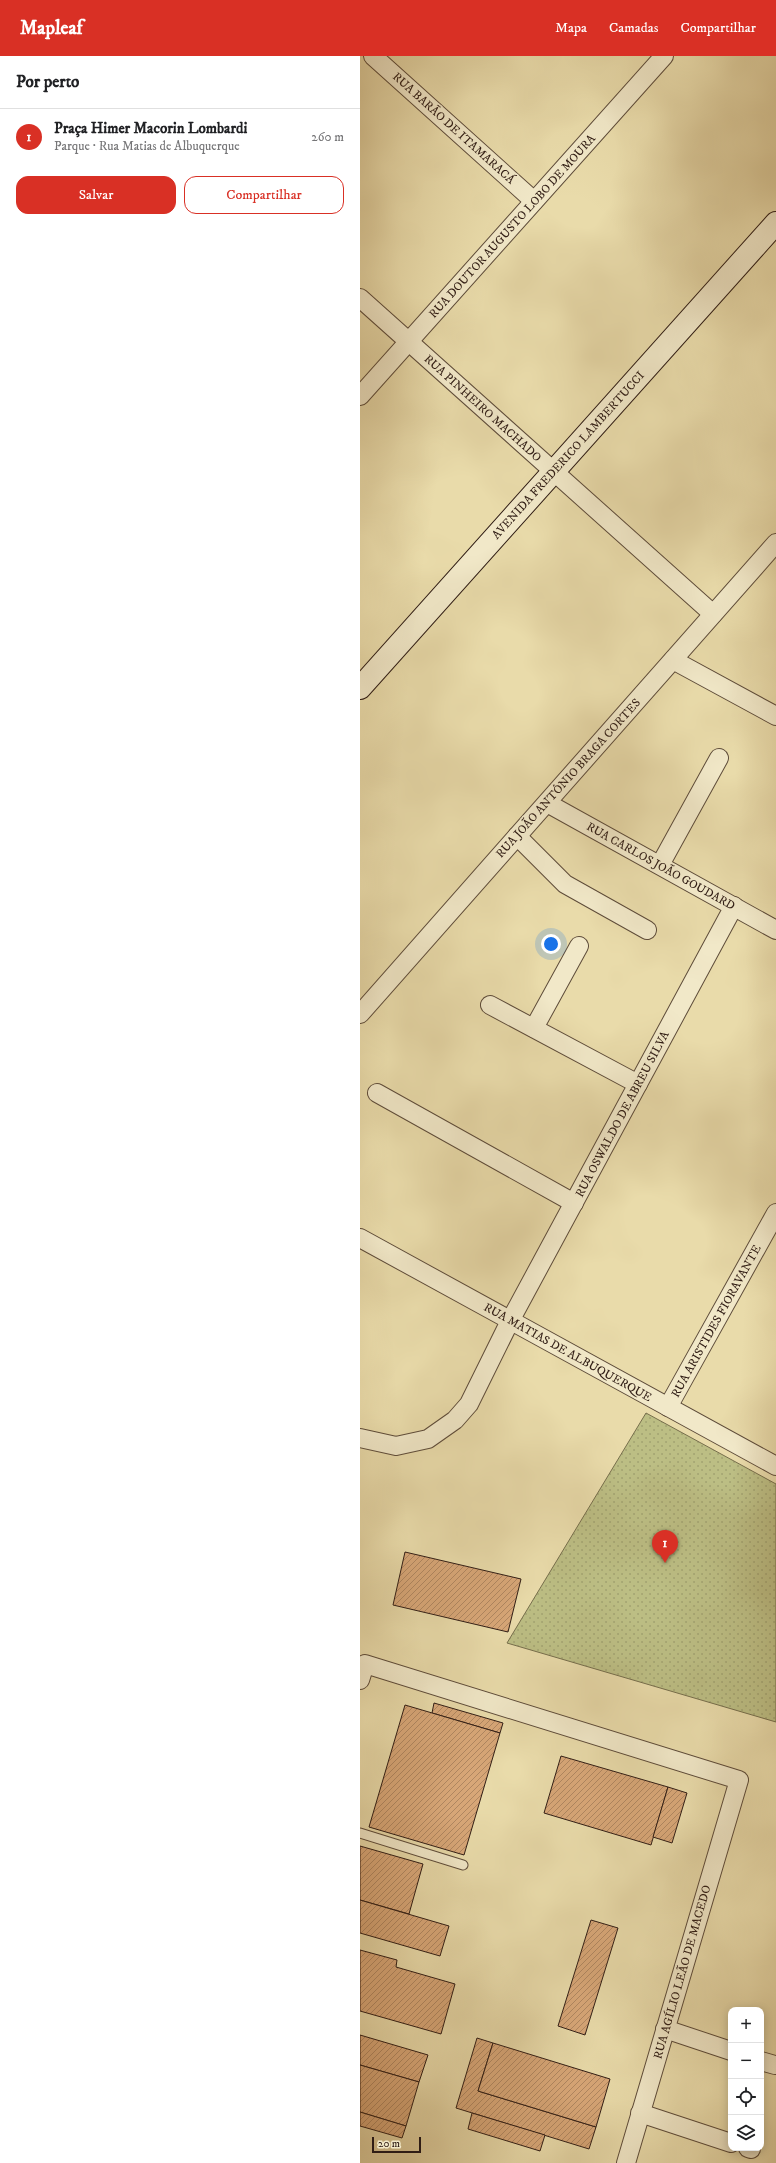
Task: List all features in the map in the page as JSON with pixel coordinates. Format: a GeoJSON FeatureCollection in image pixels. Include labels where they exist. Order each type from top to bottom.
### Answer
{"type":"FeatureCollection","features":[{"type":"Feature","properties":{"kind":"street","name":"RUA BARÃO DE ITAMARACÁ"},"geometry":{"type":"LineString","coordinates":[[373,56],[534,201]]}},
{"type":"Feature","properties":{"kind":"street","name":"RUA DOUTOR AUGUSTO LOBO DE MOURA"},"geometry":{"type":"LineString","coordinates":[[360,396],[534,201],[656,59]]}},
{"type":"Feature","properties":{"kind":"street","name":"AVENIDA FREDERICO LAMBERTUCCI"},"geometry":{"type":"LineString","coordinates":[[360,688],[776,223]]}},
{"type":"Feature","properties":{"kind":"street","name":"RUA PINHEIRO MACHADO"},"geometry":{"type":"LineString","coordinates":[[360,298],[713,614]]}},
{"type":"Feature","properties":{"kind":"street","name":"RUA JOÃO ANTÔNIO BRAGA CORTES"},"geometry":{"type":"LineString","coordinates":[[360,1014],[776,543]]}},
{"type":"Feature","properties":{"kind":"street"},"geometry":{"type":"LineString","coordinates":[[673,660],[776,716]]}},
{"type":"Feature","properties":{"kind":"street"},"geometry":{"type":"LineString","coordinates":[[660,865],[719,758]]}},
{"type":"Feature","properties":{"kind":"street","name":"RUA CARLOS JOÃO GOUDARD"},"geometry":{"type":"LineString","coordinates":[[546,803],[776,930]]}},
{"type":"Feature","properties":{"kind":"street"},"geometry":{"type":"LineString","coordinates":[[517,836],[564,884],[647,930]]}},
{"type":"Feature","properties":{"kind":"street","name":"RUA OSWALDO DE ABREU SILVA"},"geometry":{"type":"LineString","coordinates":[[360,1438],[396,1446],[428,1439],[441,1432],[455,1420],[468,1404],[510,1321],[734,906]]}},
{"type":"Feature","properties":{"kind":"street"},"geometry":{"type":"LineString","coordinates":[[534,1028],[579,946]]}},
{"type":"Feature","properties":{"kind":"street"},"geometry":{"type":"LineString","coordinates":[[490,1005],[638,1084]]}},
{"type":"Feature","properties":{"kind":"street"},"geometry":{"type":"LineString","coordinates":[[377,1093],[574,1203]]}},
{"type":"Feature","properties":{"kind":"street","name":"RUA ARISTIDES FIORAVANTE"},"geometry":{"type":"LineString","coordinates":[[668,1407],[776,1214]]}},
{"type":"Feature","properties":{"kind":"street","name":"RUA MATIAS DE ALBUQUERQUE"},"geometry":{"type":"LineString","coordinates":[[360,1238],[776,1466]]}},
{"type":"Feature","properties":{"kind":"street","name":"RUA AGÍLIO LEÃO DE MACEDO"},"geometry":{"type":"LineString","coordinates":[[362,1672],[738,1780],[626,2163]]}},
{"type":"Feature","properties":{"kind":"street"},"geometry":{"type":"LineString","coordinates":[[665,2029],[728,2050]]}},
{"type":"Feature","properties":{"kind":"street"},"geometry":{"type":"LineString","coordinates":[[640,2113],[728,2142]]}},
{"type":"Feature","properties":{"kind":"lane"},"geometry":{"type":"LineString","coordinates":[[360,1833],[463,1865]]}},
{"type":"Feature","properties":{"kind":"green space"},"geometry":{"type":"Polygon","coordinates":[[[646,1413],[776,1484],[776,1722],[507,1643],[646,1413]]]}},
{"type":"Feature","properties":{"kind":"building"},"geometry":{"type":"Polygon","coordinates":[[[405,1552],[521,1579],[508,1632],[393,1605],[405,1552]]]}},
{"type":"Feature","properties":{"kind":"building"},"geometry":{"type":"Polygon","coordinates":[[[434,1703],[503,1723],[500,1733],[432,1713],[434,1703]]]}},
{"type":"Feature","properties":{"kind":"building"},"geometry":{"type":"Polygon","coordinates":[[[405,1705],[500,1733],[464,1855],[369,1827],[405,1705]]]}},
{"type":"Feature","properties":{"kind":"building"},"geometry":{"type":"Polygon","coordinates":[[[561,1756],[668,1787],[651,1845],[544,1813],[561,1756]]]}},
{"type":"Feature","properties":{"kind":"building"},"geometry":{"type":"Polygon","coordinates":[[[668,1787],[687,1793],[672,1843],[653,1837],[668,1787]]]}},
{"type":"Feature","properties":{"kind":"building"},"geometry":{"type":"Polygon","coordinates":[[[360,1846],[423,1864],[409,1914],[360,1900],[360,1846]]]}},
{"type":"Feature","properties":{"kind":"building"},"geometry":{"type":"Polygon","coordinates":[[[360,1900],[449,1926],[440,1956],[360,1933],[360,1900]]]}},
{"type":"Feature","properties":{"kind":"building"},"geometry":{"type":"Polygon","coordinates":[[[591,1920],[618,1928],[585,2035],[558,2026],[591,1920]]]}},
{"type":"Feature","properties":{"kind":"building"},"geometry":{"type":"Polygon","coordinates":[[[360,1950],[397,1960],[396,1967],[455,1984],[441,2034],[360,2011],[360,1950]]]}},
{"type":"Feature","properties":{"kind":"building"},"geometry":{"type":"Polygon","coordinates":[[[360,2035],[428,2055],[419,2082],[360,2065],[360,2035]]]}},
{"type":"Feature","properties":{"kind":"building"},"geometry":{"type":"Polygon","coordinates":[[[477,2038],[493,2043],[478,2091],[596,2127],[589,2149],[456,2108],[477,2038]]]}},
{"type":"Feature","properties":{"kind":"building"},"geometry":{"type":"Polygon","coordinates":[[[493,2043],[610,2079],[596,2127],[478,2091],[493,2043]]]}},
{"type":"Feature","properties":{"kind":"building"},"geometry":{"type":"Polygon","coordinates":[[[360,2065],[419,2082],[406,2126],[360,2112],[360,2065]]]}},
{"type":"Feature","properties":{"kind":"building"},"geometry":{"type":"Polygon","coordinates":[[[360,2112],[406,2126],[402,2138],[360,2126],[360,2112]]]}},
{"type":"Feature","properties":{"kind":"building"},"geometry":{"type":"Polygon","coordinates":[[[472,2113],[545,2135],[540,2151],[468,2129],[472,2113]]]}},
{"type":"Feature","properties":{"kind":"place","name":"Praça Himer Macorin Lombardi"},"geometry":{"type":"Point","coordinates":[665,1563]}}]}
